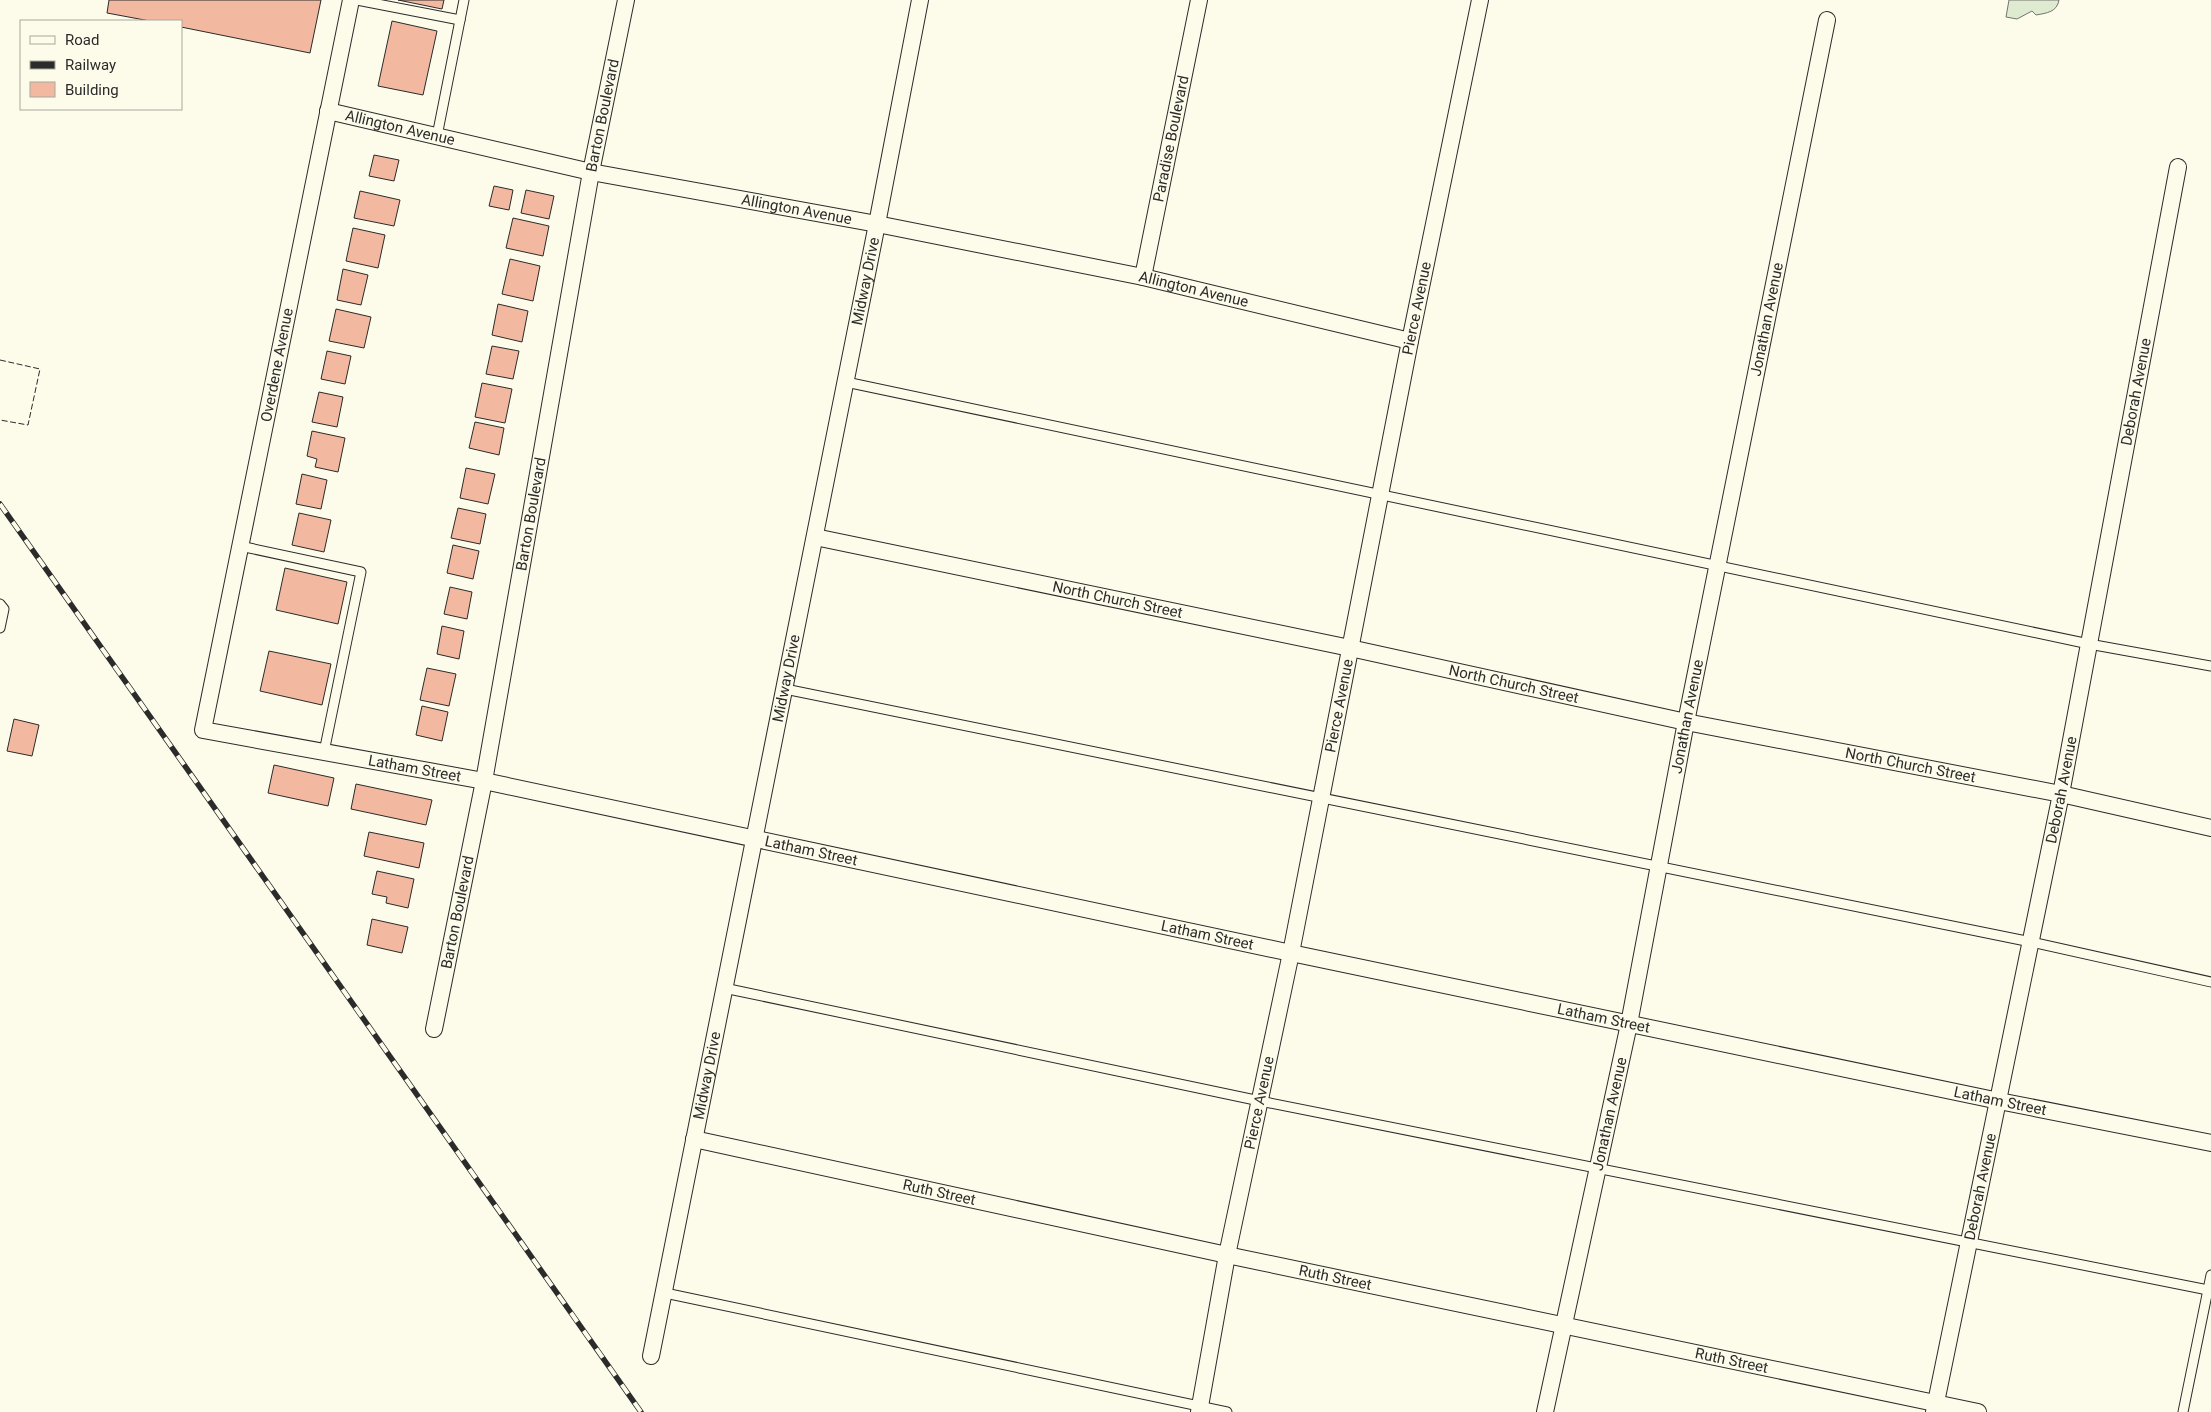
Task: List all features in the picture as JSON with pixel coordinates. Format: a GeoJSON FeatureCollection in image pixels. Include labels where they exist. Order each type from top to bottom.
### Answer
{"type":"FeatureCollection","features":[{"type":"Feature","properties":{"kind":"street","name":"Overdene Avenue"},"geometry":{"type":"LineString","coordinates":[[203,730],[351,0]]}},
{"type":"Feature","properties":{"kind":"street","name":"Barton Boulevard"},"geometry":{"type":"LineString","coordinates":[[434,1029],[484,781],[591,172],[626,0]]}},
{"type":"Feature","properties":{"kind":"street","name":"Midway Drive"},"geometry":{"type":"LineString","coordinates":[[651,1356],[878,224],[920,0]]}},
{"type":"Feature","properties":{"kind":"street","name":"Paradise Boulevard"},"geometry":{"type":"LineString","coordinates":[[1144,277],[1199,0]]}},
{"type":"Feature","properties":{"kind":"street","name":"Pierce Avenue"},"geometry":{"type":"LineString","coordinates":[[1200,1409],[1227,1255],[1291,953],[1410,341],[1480,0]]}},
{"type":"Feature","properties":{"kind":"street","name":"Jonathan Avenue"},"geometry":{"type":"LineString","coordinates":[[1545,1412],[1628,1024],[1717,565],[1827,20]]}},
{"type":"Feature","properties":{"kind":"street","name":"Allington Avenue"},"geometry":{"type":"LineString","coordinates":[[328,111],[591,172],[878,224],[1144,277],[1410,341]]}},
{"type":"Feature","properties":{"kind":"street","name":"Deborah Avenue"},"geometry":{"type":"LineString","coordinates":[[1935,1408],[2061,794],[2178,167]]}},
{"type":"Feature","properties":{"kind":"street","name":"North Church Street"},"geometry":{"type":"LineString","coordinates":[[815,536],[1350,648],[1686,722],[2061,794],[2211,828]]}},
{"type":"Feature","properties":{"kind":"street","name":"Latham Street"},"geometry":{"type":"LineString","coordinates":[[203,730],[484,781],[1628,1024],[2211,1143]]}},
{"type":"Feature","properties":{"kind":"street","name":"Ruth Street"},"geometry":{"type":"LineString","coordinates":[[694,1139],[1935,1408],[1978,1412]]}},
{"type":"Feature","properties":{"kind":"lane"},"geometry":{"type":"LineString","coordinates":[[357,0],[460,20]]}},
{"type":"Feature","properties":{"kind":"lane"},"geometry":{"type":"LineString","coordinates":[[437,136],[464,0]]}},
{"type":"Feature","properties":{"kind":"lane"},"geometry":{"type":"LineString","coordinates":[[846,382],[2089,644],[2211,666]]}},
{"type":"Feature","properties":{"kind":"lane"},"geometry":{"type":"LineString","coordinates":[[240,546],[361,572],[324,752]]}},
{"type":"Feature","properties":{"kind":"lane"},"geometry":{"type":"LineString","coordinates":[[0,604],[4,609],[0,628]]}},
{"type":"Feature","properties":{"kind":"lane"},"geometry":{"type":"LineString","coordinates":[[785,689],[2031,942],[2211,982]]}},
{"type":"Feature","properties":{"kind":"lane"},"geometry":{"type":"LineString","coordinates":[[724,988],[1260,1101],[2208,1290]]}},
{"type":"Feature","properties":{"kind":"lane"},"geometry":{"type":"LineString","coordinates":[[2183,1412],[2211,1275]]}},
{"type":"Feature","properties":{"kind":"lane"},"geometry":{"type":"LineString","coordinates":[[665,1293],[1200,1409],[1227,1412]]}},
{"type":"Feature","properties":{"kind":"green space"},"geometry":{"type":"Polygon","coordinates":[[[2009,0],[2059,0],[2056,7],[2051,11],[2036,15],[2032,11],[2017,19],[2006,17],[2009,0]]]}},
{"type":"Feature","properties":{"kind":"building"},"geometry":{"type":"Polygon","coordinates":[[[109,0],[321,0],[310,53],[182,27],[182,20],[145,20],[107,13],[109,0]]]}},
{"type":"Feature","properties":{"kind":"building"},"geometry":{"type":"Polygon","coordinates":[[[398,0],[444,0],[442,9],[398,0]]]}},
{"type":"Feature","properties":{"kind":"building"},"geometry":{"type":"Polygon","coordinates":[[[392,21],[437,31],[423,95],[378,86],[392,21]]]}},
{"type":"Feature","properties":{"kind":"building"},"geometry":{"type":"Polygon","coordinates":[[[374,155],[399,160],[394,181],[369,176],[374,155]]]}},
{"type":"Feature","properties":{"kind":"building"},"geometry":{"type":"Polygon","coordinates":[[[494,186],[513,190],[509,210],[489,206],[494,186]]]}},
{"type":"Feature","properties":{"kind":"building"},"geometry":{"type":"Polygon","coordinates":[[[526,190],[554,196],[549,219],[521,213],[526,190]]]}},
{"type":"Feature","properties":{"kind":"building"},"geometry":{"type":"Polygon","coordinates":[[[360,191],[400,200],[394,226],[354,218],[360,191]]]}},
{"type":"Feature","properties":{"kind":"building"},"geometry":{"type":"Polygon","coordinates":[[[513,218],[549,226],[543,256],[506,248],[513,218]]]}},
{"type":"Feature","properties":{"kind":"building"},"geometry":{"type":"Polygon","coordinates":[[[353,228],[385,235],[378,268],[346,261],[353,228]]]}},
{"type":"Feature","properties":{"kind":"building"},"geometry":{"type":"Polygon","coordinates":[[[510,259],[540,266],[533,301],[502,294],[510,259]]]}},
{"type":"Feature","properties":{"kind":"building"},"geometry":{"type":"Polygon","coordinates":[[[343,269],[368,275],[361,305],[337,300],[343,269]]]}},
{"type":"Feature","properties":{"kind":"building"},"geometry":{"type":"Polygon","coordinates":[[[498,304],[528,311],[522,342],[492,335],[498,304]]]}},
{"type":"Feature","properties":{"kind":"building"},"geometry":{"type":"Polygon","coordinates":[[[336,309],[371,317],[364,348],[329,341],[336,309]]]}},
{"type":"Feature","properties":{"kind":"building"},"geometry":{"type":"Polygon","coordinates":[[[492,346],[519,351],[513,379],[486,374],[492,346]]]}},
{"type":"Feature","properties":{"kind":"building"},"geometry":{"type":"Polygon","coordinates":[[[327,351],[351,356],[345,384],[321,379],[327,351]]]}},
{"type":"Feature","properties":{"kind":"building"},"geometry":{"type":"Polygon","coordinates":[[[482,383],[512,389],[505,423],[475,417],[482,383]]]}},
{"type":"Feature","properties":{"kind":"building"},"geometry":{"type":"Polygon","coordinates":[[[319,392],[343,397],[337,427],[312,422],[319,392]]]}},
{"type":"Feature","properties":{"kind":"building"},"geometry":{"type":"Polygon","coordinates":[[[475,422],[504,428],[499,455],[469,448],[475,422]]]}},
{"type":"Feature","properties":{"kind":"building"},"geometry":{"type":"Polygon","coordinates":[[[312,431],[345,438],[338,472],[315,467],[317,459],[307,456],[312,431]]]}},
{"type":"Feature","properties":{"kind":"building"},"geometry":{"type":"Polygon","coordinates":[[[466,468],[495,474],[488,504],[460,498],[466,468]]]}},
{"type":"Feature","properties":{"kind":"building"},"geometry":{"type":"Polygon","coordinates":[[[302,474],[327,480],[321,509],[296,504],[302,474]]]}},
{"type":"Feature","properties":{"kind":"building"},"geometry":{"type":"Polygon","coordinates":[[[458,508],[486,514],[480,544],[451,538],[458,508]]]}},
{"type":"Feature","properties":{"kind":"building"},"geometry":{"type":"Polygon","coordinates":[[[299,513],[331,520],[324,552],[292,545],[299,513]]]}},
{"type":"Feature","properties":{"kind":"building"},"geometry":{"type":"Polygon","coordinates":[[[453,545],[479,551],[473,579],[447,573],[453,545]]]}},
{"type":"Feature","properties":{"kind":"building"},"geometry":{"type":"Polygon","coordinates":[[[285,568],[347,582],[338,624],[276,610],[285,568]]]}},
{"type":"Feature","properties":{"kind":"building"},"geometry":{"type":"Polygon","coordinates":[[[450,587],[472,592],[467,619],[444,614],[450,587]]]}},
{"type":"Feature","properties":{"kind":"building"},"geometry":{"type":"Polygon","coordinates":[[[442,626],[464,631],[459,659],[437,654],[442,626]]]}},
{"type":"Feature","properties":{"kind":"building"},"geometry":{"type":"Polygon","coordinates":[[[269,651],[331,664],[322,705],[260,691],[269,651]]]}},
{"type":"Feature","properties":{"kind":"building"},"geometry":{"type":"Polygon","coordinates":[[[427,668],[456,674],[449,706],[420,700],[427,668]]]}},
{"type":"Feature","properties":{"kind":"building"},"geometry":{"type":"Polygon","coordinates":[[[422,706],[448,712],[442,741],[416,735],[422,706]]]}},
{"type":"Feature","properties":{"kind":"building"},"geometry":{"type":"Polygon","coordinates":[[[14,719],[39,725],[32,756],[7,751],[14,719]]]}},
{"type":"Feature","properties":{"kind":"building"},"geometry":{"type":"Polygon","coordinates":[[[274,765],[334,778],[328,806],[268,793],[274,765]]]}},
{"type":"Feature","properties":{"kind":"building"},"geometry":{"type":"Polygon","coordinates":[[[356,784],[432,800],[426,825],[351,809],[356,784]]]}},
{"type":"Feature","properties":{"kind":"building"},"geometry":{"type":"Polygon","coordinates":[[[369,832],[424,843],[419,868],[364,856],[369,832]]]}},
{"type":"Feature","properties":{"kind":"building"},"geometry":{"type":"Polygon","coordinates":[[[377,871],[414,879],[408,908],[386,903],[387,897],[372,894],[377,871]]]}},
{"type":"Feature","properties":{"kind":"building"},"geometry":{"type":"Polygon","coordinates":[[[372,919],[408,927],[402,953],[367,945],[372,919]]]}},
{"type":"Feature","properties":{"kind":"railway"},"geometry":{"type":"LineString","coordinates":[[0,504],[641,1412]]}},
{"type":"Feature","properties":{"kind":"fence"},"geometry":{"type":"LineString","coordinates":[[0,360],[40,369],[28,425],[0,420]]}}]}
